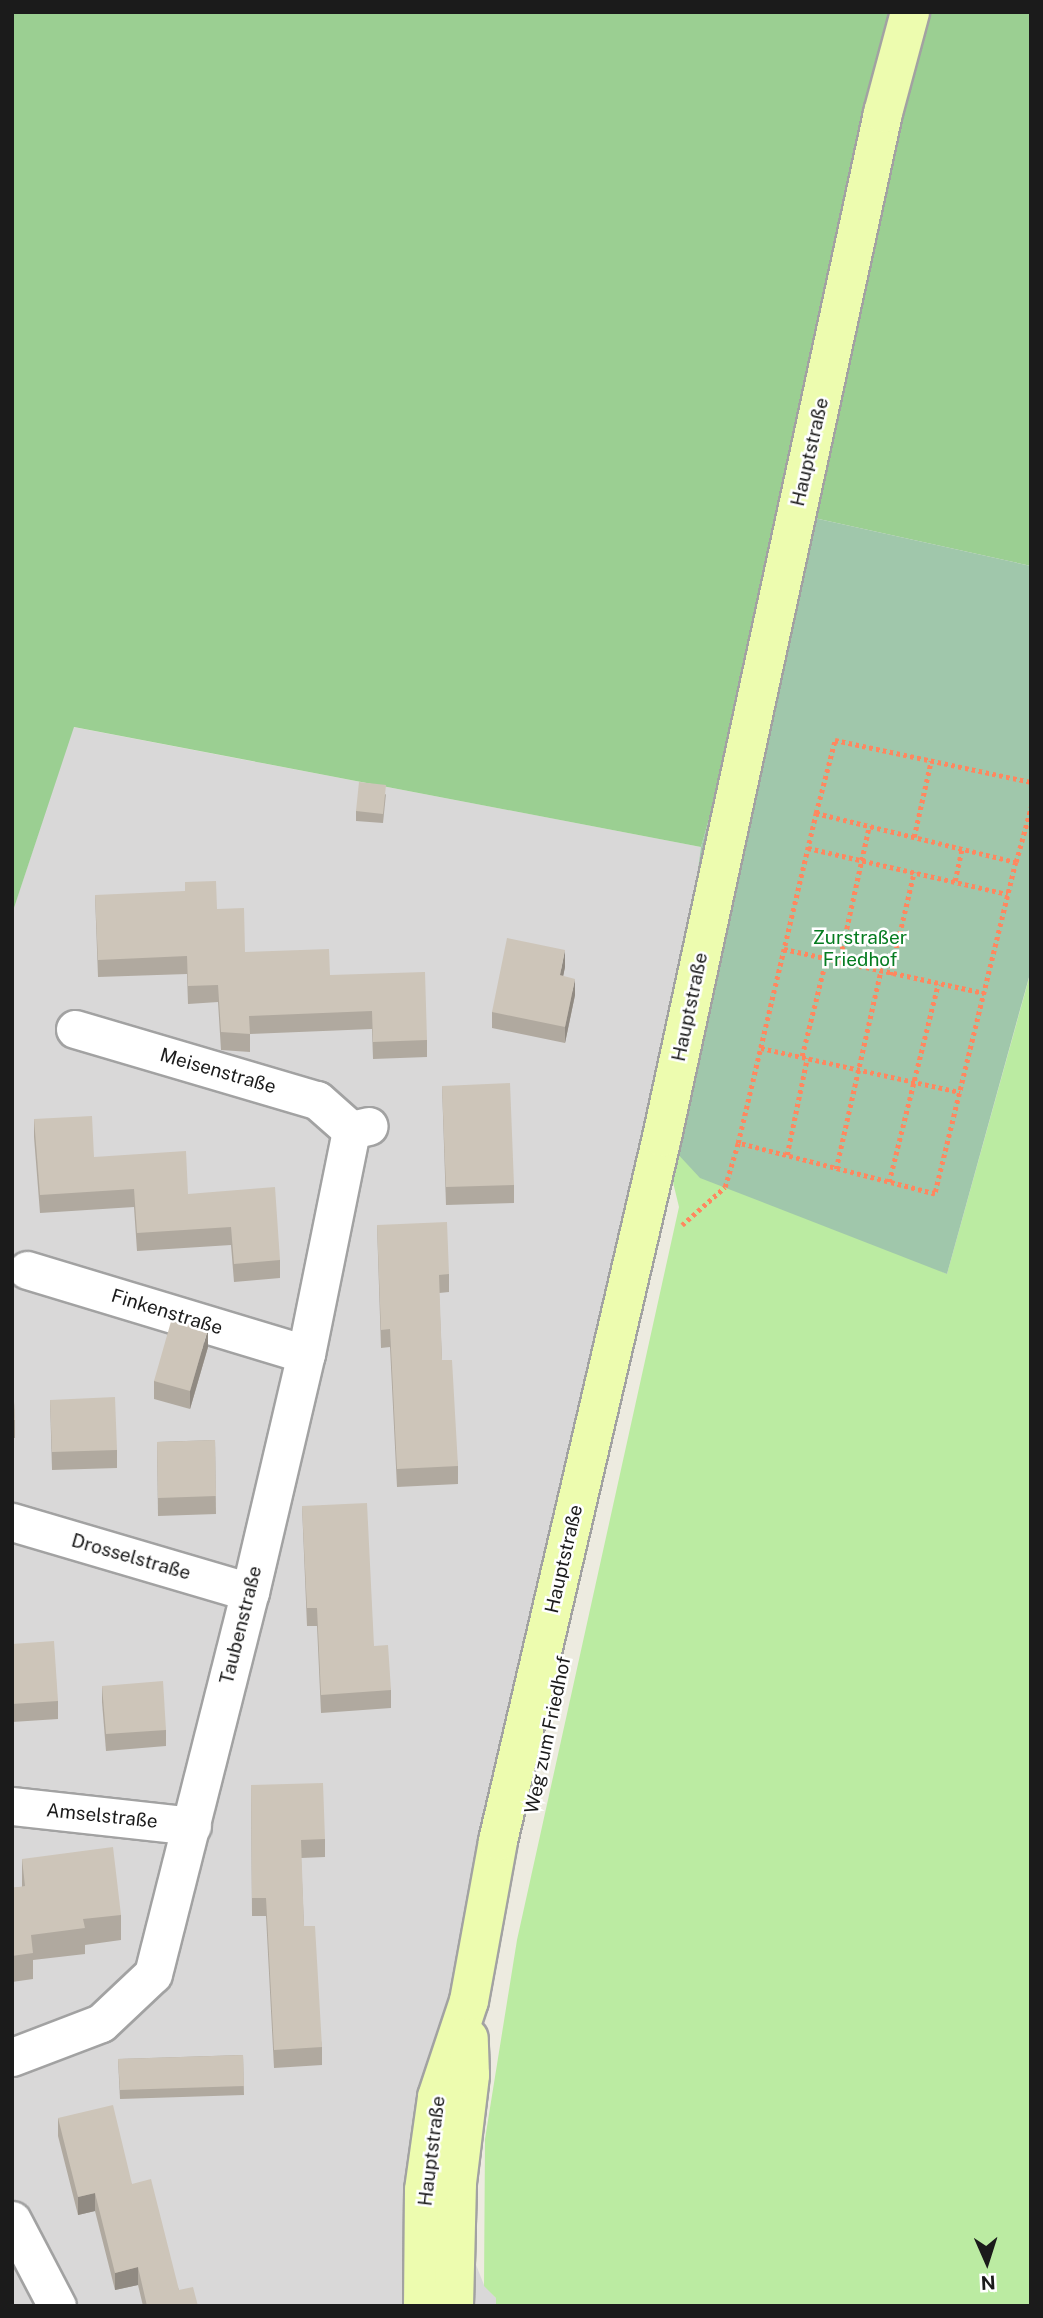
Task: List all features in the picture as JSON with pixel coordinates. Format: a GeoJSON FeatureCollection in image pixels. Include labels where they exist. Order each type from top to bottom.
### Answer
{"type":"FeatureCollection","features":[{"type":"Feature","properties":{"kind":"main road","name":"Hauptstraße"},"geometry":{"type":"LineString","coordinates":[[423,2306],[424,2190],[437,2097],[469,2001],[498,1841],[662,1137],[883,113],[910,12]]}},
{"type":"Feature","properties":{"kind":"main road","name":"Hauptstraße"},"geometry":{"type":"LineString","coordinates":[[454,2306],[457,2183],[470,2075],[469,2001]]}},
{"type":"Feature","properties":{"kind":"street","name":"Meisenstraße"},"geometry":{"type":"LineString","coordinates":[[75,1029],[317,1100],[360,1128]]}},
{"type":"Feature","properties":{"kind":"street","name":"Taubenstraße"},"geometry":{"type":"LineString","coordinates":[[12,2057],[101,2023],[153,1974],[250,1592],[360,1128]]}},
{"type":"Feature","properties":{"kind":"street","name":"Finkenstraße"},"geometry":{"type":"LineString","coordinates":[[27,1270],[306,1354]]}},
{"type":"Feature","properties":{"kind":"street","name":"Drosselstraße"},"geometry":{"type":"LineString","coordinates":[[12,1522],[250,1592]]}},
{"type":"Feature","properties":{"kind":"street","name":"Amselstraße"},"geometry":{"type":"LineString","coordinates":[[12,1806],[192,1826]]}},
{"type":"Feature","properties":{"kind":"street"},"geometry":{"type":"LineString","coordinates":[[12,2220],[57,2306]]}},
{"type":"Feature","properties":{"kind":"path"},"geometry":{"type":"LineString","coordinates":[[677,1220],[674,1232],[725,1187],[738,1143],[835,740],[1031,782]]}},
{"type":"Feature","properties":{"kind":"path"},"geometry":{"type":"LineString","coordinates":[[914,838],[931,761]]}},
{"type":"Feature","properties":{"kind":"path"},"geometry":{"type":"LineString","coordinates":[[738,1143],[935,1194],[1031,807]]}},
{"type":"Feature","properties":{"kind":"path"},"geometry":{"type":"LineString","coordinates":[[816,813],[1016,862]]}},
{"type":"Feature","properties":{"kind":"path"},"geometry":{"type":"LineString","coordinates":[[839,963],[869,827]]}},
{"type":"Feature","properties":{"kind":"path"},"geometry":{"type":"LineString","coordinates":[[808,848],[1008,894]]}},
{"type":"Feature","properties":{"kind":"path"},"geometry":{"type":"LineString","coordinates":[[955,881],[962,849]]}},
{"type":"Feature","properties":{"kind":"path"},"geometry":{"type":"LineString","coordinates":[[890,975],[914,872]]}},
{"type":"Feature","properties":{"kind":"path"},"geometry":{"type":"LineString","coordinates":[[784,949],[880,973],[984,993]]}},
{"type":"Feature","properties":{"kind":"path"},"geometry":{"type":"LineString","coordinates":[[787,1156],[804,1057],[825,960]]}},
{"type":"Feature","properties":{"kind":"path"},"geometry":{"type":"LineString","coordinates":[[836,1169],[880,973]]}},
{"type":"Feature","properties":{"kind":"path"},"geometry":{"type":"LineString","coordinates":[[889,1182],[938,984]]}},
{"type":"Feature","properties":{"kind":"path"},"geometry":{"type":"LineString","coordinates":[[761,1048],[960,1092]]}},
{"type":"Feature","properties":{"kind":"shaded area"},"geometry":{"type":"Polygon","coordinates":[[[73,727],[701,847],[662,1137],[435,2161],[484,2285],[496,2298],[496,2306],[12,2306],[12,914],[73,727]]]}},
{"type":"Feature","properties":{"kind":"green space"},"geometry":{"type":"Polygon","coordinates":[[[12,12],[1031,12],[1031,566],[796,514],[701,847],[74,727],[12,914],[12,12]]]}},
{"type":"Feature","properties":{"kind":"green space","name":"Zurstraßer Friedhof"},"geometry":{"type":"Polygon","coordinates":[[[796,514],[1031,566],[1031,970],[947,1274],[700,1178],[662,1137],[701,847],[796,514]]]}},
{"type":"Feature","properties":{"kind":"green space"},"geometry":{"type":"Polygon","coordinates":[[[1031,971],[1031,2306],[496,2306],[496,2298],[484,2286],[485,2139],[517,1940],[679,1207],[662,1137],[947,1274],[1031,971]]]}},
{"type":"Feature","properties":{"kind":"building"},"geometry":{"type":"Polygon","coordinates":[[[359,782],[386,785],[383,814],[356,811],[359,782]]]}},
{"type":"Feature","properties":{"kind":"building"},"geometry":{"type":"Polygon","coordinates":[[[216,881],[217,909],[244,908],[245,952],[329,949],[330,975],[425,972],[427,1040],[373,1042],[372,1011],[249,1016],[250,1034],[221,1032],[218,985],[188,986],[187,956],[98,960],[95,895],[185,891],[185,882],[216,881]]]}},
{"type":"Feature","properties":{"kind":"building"},"geometry":{"type":"Polygon","coordinates":[[[507,938],[565,950],[560,975],[575,979],[565,1027],[492,1012],[507,938]]]}},
{"type":"Feature","properties":{"kind":"building"},"geometry":{"type":"Polygon","coordinates":[[[510,1083],[514,1185],[446,1187],[442,1086],[510,1083]]]}},
{"type":"Feature","properties":{"kind":"building"},"geometry":{"type":"Polygon","coordinates":[[[92,1116],[94,1157],[186,1151],[188,1194],[275,1187],[280,1260],[234,1264],[231,1227],[137,1233],[134,1189],[40,1195],[34,1119],[92,1116]]]}},
{"type":"Feature","properties":{"kind":"building"},"geometry":{"type":"Polygon","coordinates":[[[447,1222],[449,1274],[439,1275],[442,1360],[452,1360],[458,1466],[397,1469],[390,1329],[381,1330],[377,1225],[447,1222]]]}},
{"type":"Feature","properties":{"kind":"building"},"geometry":{"type":"Polygon","coordinates":[[[172,1318],[208,1329],[190,1391],[154,1381],[172,1318]]]}},
{"type":"Feature","properties":{"kind":"building"},"geometry":{"type":"Polygon","coordinates":[[[12,1366],[15,1420],[12,1420],[12,1366]]]}},
{"type":"Feature","properties":{"kind":"building"},"geometry":{"type":"Polygon","coordinates":[[[115,1397],[117,1450],[52,1452],[50,1400],[115,1397]]]}},
{"type":"Feature","properties":{"kind":"building"},"geometry":{"type":"Polygon","coordinates":[[[215,1440],[216,1496],[158,1498],[157,1442],[215,1440]]]}},
{"type":"Feature","properties":{"kind":"building"},"geometry":{"type":"Polygon","coordinates":[[[367,1503],[374,1646],[388,1645],[391,1690],[321,1695],[317,1608],[307,1608],[302,1506],[367,1503]]]}},
{"type":"Feature","properties":{"kind":"building"},"geometry":{"type":"Polygon","coordinates":[[[54,1641],[58,1701],[12,1704],[12,1644],[54,1641]]]}},
{"type":"Feature","properties":{"kind":"building"},"geometry":{"type":"Polygon","coordinates":[[[163,1681],[166,1730],[106,1734],[102,1686],[163,1681]]]}},
{"type":"Feature","properties":{"kind":"building"},"geometry":{"type":"Polygon","coordinates":[[[323,1783],[325,1839],[301,1840],[304,1926],[315,1926],[322,2047],[274,2050],[266,1898],[252,1898],[251,1785],[323,1783]]]}},
{"type":"Feature","properties":{"kind":"building"},"geometry":{"type":"Polygon","coordinates":[[[113,1847],[121,1915],[83,1919],[85,1928],[31,1935],[33,1953],[12,1956],[12,1888],[25,1886],[22,1859],[113,1847]]]}},
{"type":"Feature","properties":{"kind":"building"},"geometry":{"type":"Polygon","coordinates":[[[243,2055],[244,2086],[120,2090],[118,2059],[243,2055]]]}},
{"type":"Feature","properties":{"kind":"building"},"geometry":{"type":"Polygon","coordinates":[[[113,2105],[132,2184],[151,2179],[179,2290],[193,2287],[198,2306],[147,2306],[138,2267],[115,2273],[95,2193],[78,2197],[58,2118],[113,2105]]]}}]}
